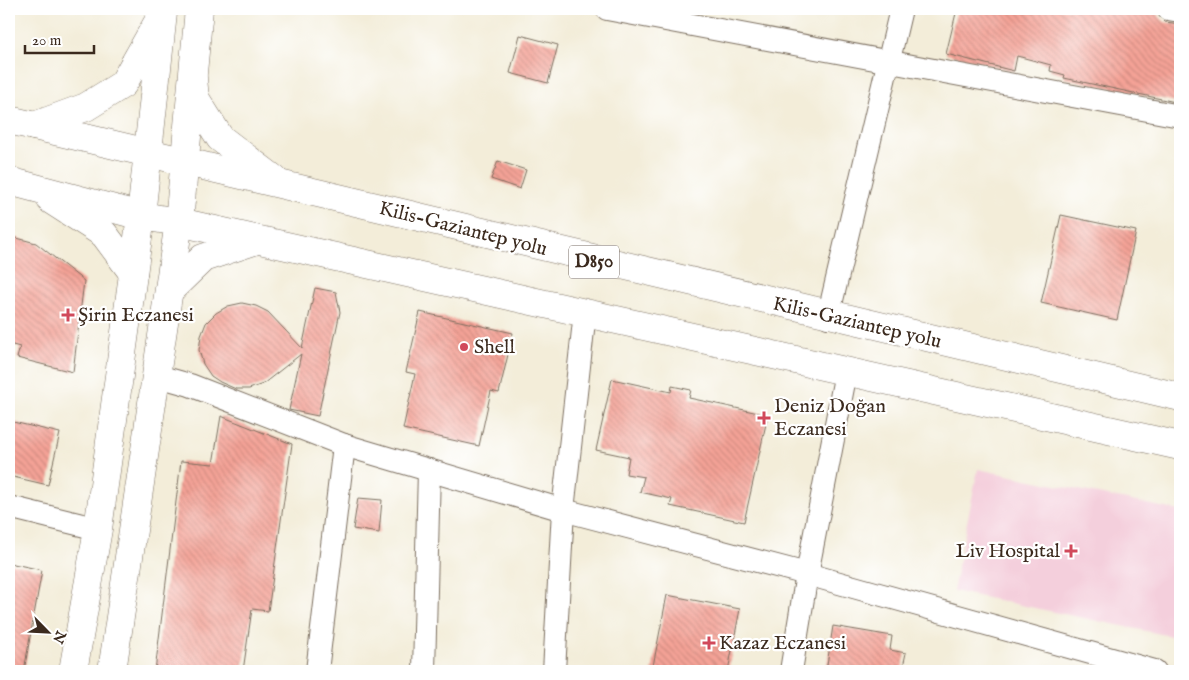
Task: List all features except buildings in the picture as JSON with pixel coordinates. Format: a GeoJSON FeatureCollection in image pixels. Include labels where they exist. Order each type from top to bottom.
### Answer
{"type":"FeatureCollection","features":[{"type":"Feature","properties":{"kind":"main road"},"geometry":{"type":"LineString","coordinates":[[112,671],[158,376],[179,222],[199,9]]}},
{"type":"Feature","properties":{"kind":"main road"},"geometry":{"type":"LineString","coordinates":[[21,123],[86,107],[123,84],[163,12]]}},
{"type":"Feature","properties":{"kind":"main road"},"geometry":{"type":"LineString","coordinates":[[73,671],[98,528],[141,216],[163,12]]}},
{"type":"Feature","properties":{"kind":"main road"},"geometry":{"type":"LineString","coordinates":[[193,79],[195,98],[220,138],[281,184]]}},
{"type":"Feature","properties":{"kind":"main road","name":"Kilis-Gaziantep yolu"},"geometry":{"type":"LineString","coordinates":[[21,123],[281,184],[606,265],[1180,397]]}},
{"type":"Feature","properties":{"kind":"main road"},"geometry":{"type":"LineString","coordinates":[[18,183],[104,234],[133,273]]}},
{"type":"Feature","properties":{"kind":"main road","name":"D850"},"geometry":{"type":"LineString","coordinates":[[18,183],[141,216],[179,222],[1180,446]]}},
{"type":"Feature","properties":{"kind":"main road"},"geometry":{"type":"LineString","coordinates":[[170,290],[203,258],[258,240]]}},
{"type":"Feature","properties":{"kind":"street"},"geometry":{"type":"LineString","coordinates":[[607,9],[1180,116]]}},
{"type":"Feature","properties":{"kind":"street"},"geometry":{"type":"LineString","coordinates":[[828,317],[890,62],[901,9]]}},
{"type":"Feature","properties":{"kind":"street"},"geometry":{"type":"LineString","coordinates":[[1168,9],[1180,11]]}},
{"type":"Feature","properties":{"kind":"street"},"geometry":{"type":"LineString","coordinates":[[554,671],[562,510],[585,312]]}},
{"type":"Feature","properties":{"kind":"street"},"geometry":{"type":"LineString","coordinates":[[791,671],[807,574],[846,372]]}},
{"type":"Feature","properties":{"kind":"street"},"geometry":{"type":"LineString","coordinates":[[158,376],[190,385],[344,445],[562,510],[807,574],[1155,671]]}},
{"type":"Feature","properties":{"kind":"street"},"geometry":{"type":"LineString","coordinates":[[316,671],[344,445]]}},
{"type":"Feature","properties":{"kind":"street"},"geometry":{"type":"LineString","coordinates":[[424,671],[430,470]]}},
{"type":"Feature","properties":{"kind":"street"},"geometry":{"type":"LineString","coordinates":[[9,507],[98,528]]}},
{"type":"Feature","properties":{"kind":"shaded area","name":"Liv Hospital"},"geometry":{"type":"Polygon","coordinates":[[[978,469],[1180,511],[1180,638],[953,591],[978,469]]]}},
{"type":"Feature","properties":{"kind":"place","name":"Şirin Eczanesi"},"geometry":{"type":"Point","coordinates":[68,315]}},
{"type":"Feature","properties":{"kind":"place","name":"Shell"},"geometry":{"type":"Point","coordinates":[464,347]}},
{"type":"Feature","properties":{"kind":"place","name":"Deniz Doğan Eczanesi"},"geometry":{"type":"Point","coordinates":[764,418]}},
{"type":"Feature","properties":{"kind":"place","name":"Liv Hospital"},"geometry":{"type":"Point","coordinates":[1071,551]}},
{"type":"Feature","properties":{"kind":"place","name":"Kazaz Eczanesi"},"geometry":{"type":"Point","coordinates":[709,643]}}]}
